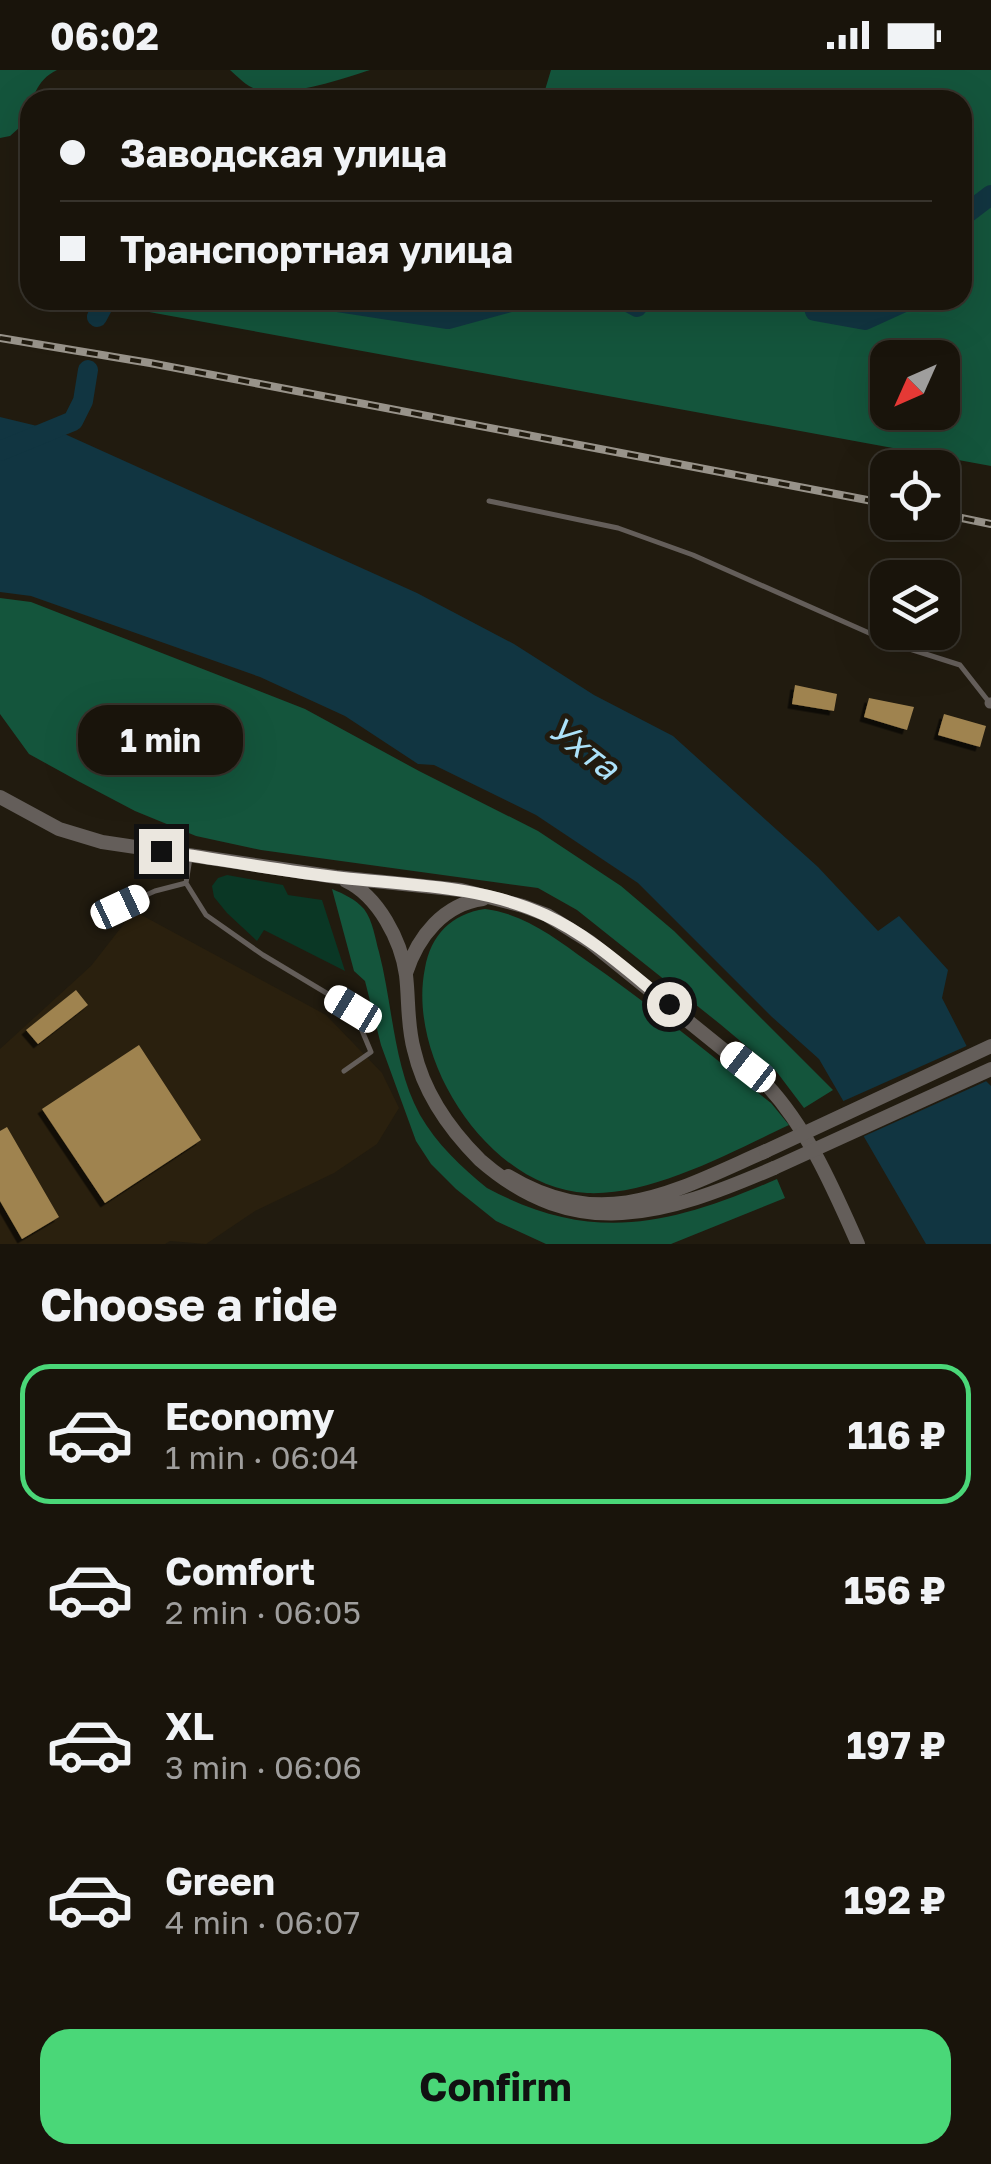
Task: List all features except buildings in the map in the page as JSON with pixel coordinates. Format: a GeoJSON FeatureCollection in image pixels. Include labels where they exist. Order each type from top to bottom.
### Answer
{"type":"FeatureCollection","features":[{"type":"Feature","properties":{"kind":"street"},"geometry":{"type":"LineString","coordinates":[[0,797],[60,829],[102,842],[336,877],[461,890],[547,916],[590,942],[748,1067],[782,1101],[809,1142],[858,1244]]}},
{"type":"Feature","properties":{"kind":"street"},"geometry":{"type":"LineString","coordinates":[[336,877],[358,887],[370,898],[390,930],[406,973],[408,1024],[420,1073],[432,1098],[488,1168],[519,1194],[555,1212],[595,1222],[628,1220],[667,1211],[774,1168],[991,1069]]}},
{"type":"Feature","properties":{"kind":"street"},"geometry":{"type":"LineString","coordinates":[[406,973],[422,939],[444,914],[467,901],[499,899]]}},
{"type":"Feature","properties":{"kind":"street"},"geometry":{"type":"LineString","coordinates":[[464,1142],[484,1160],[550,1197],[588,1205],[618,1204],[663,1194],[991,1046]]}},
{"type":"Feature","properties":{"kind":"lane"},"geometry":{"type":"LineString","coordinates":[[489,500],[618,528],[693,554],[894,644],[960,666],[990,703]]}},
{"type":"Feature","properties":{"kind":"lane"},"geometry":{"type":"LineString","coordinates":[[190,856],[186,883],[206,915],[353,1009],[371,1052],[344,1071]]}},
{"type":"Feature","properties":{"kind":"lane"},"geometry":{"type":"LineString","coordinates":[[120,907],[155,891],[186,883]]}},
{"type":"Feature","properties":{"kind":"shaded area"},"geometry":{"type":"Polygon","coordinates":[[[134,911],[326,1015],[382,1073],[399,1108],[377,1144],[334,1173],[255,1211],[206,1244],[0,1244],[0,1049],[91,966],[134,911]]]}},
{"type":"Feature","properties":{"kind":"green space"},"geometry":{"type":"Polygon","coordinates":[[[0,70],[57,70],[37,90],[20,90],[20,127],[10,136],[0,138],[0,70]]]}},
{"type":"Feature","properties":{"kind":"green space"},"geometry":{"type":"Polygon","coordinates":[[[230,70],[370,70],[290,90],[264,90],[242,81],[230,70]]]}},
{"type":"Feature","properties":{"kind":"green space"},"geometry":{"type":"Polygon","coordinates":[[[551,70],[991,70],[991,466],[960,460],[960,450],[904,450],[145,310],[972,310],[972,90],[545,90],[551,70]]]}},
{"type":"Feature","properties":{"kind":"green space"},"geometry":{"type":"Polygon","coordinates":[[[0,598],[31,602],[305,709],[538,831],[621,886],[674,931],[833,1090],[804,1108],[776,1071],[720,1024],[577,910],[538,888],[261,850],[196,836],[135,811],[29,754],[0,714],[0,598]]]}},
{"type":"Feature","properties":{"kind":"green space"},"geometry":{"type":"Polygon","coordinates":[[[227,875],[283,885],[288,895],[322,900],[345,971],[264,930],[257,941],[214,897],[212,886],[227,875]]]}},
{"type":"Feature","properties":{"kind":"green space"},"geometry":{"type":"Polygon","coordinates":[[[332,889],[357,902],[370,919],[404,1076],[420,1115],[450,1154],[487,1188],[525,1206],[596,1222],[665,1217],[701,1208],[777,1179],[785,1198],[671,1244],[546,1244],[496,1221],[431,1164],[416,1141],[381,1045],[365,981],[354,971],[332,889]]]}},
{"type":"Feature","properties":{"kind":"green space"},"geometry":{"type":"Polygon","coordinates":[[[485,909],[526,922],[563,944],[771,1103],[789,1125],[691,1170],[612,1192],[587,1193],[551,1186],[518,1169],[488,1144],[462,1114],[442,1079],[429,1041],[423,1004],[425,968],[438,936],[453,921],[485,909]]]}},
{"type":"Feature","properties":{"kind":"water","name":"Ухта"},"geometry":{"type":"Polygon","coordinates":[[[0,417],[58,431],[417,593],[514,644],[594,695],[673,736],[818,867],[878,931],[899,916],[948,970],[942,998],[983,1078],[991,1086],[991,1244],[926,1244],[819,1059],[638,883],[536,815],[434,765],[418,764],[345,716],[260,677],[31,596],[0,592],[0,417]]]}},
{"type":"Feature","properties":{"kind":"pier"},"geometry":{"type":"Polygon","coordinates":[[[971,1044],[991,1079],[860,1138],[839,1103],[971,1044]]]}},
{"type":"Feature","properties":{"kind":"waterway"},"geometry":{"type":"LineString","coordinates":[[972,209],[991,195]]}},
{"type":"Feature","properties":{"kind":"waterway"},"geometry":{"type":"LineString","coordinates":[[97,317],[101,310]]}},
{"type":"Feature","properties":{"kind":"waterway"},"geometry":{"type":"LineString","coordinates":[[390,310],[448,319],[481,310]]}},
{"type":"Feature","properties":{"kind":"waterway"},"geometry":{"type":"LineString","coordinates":[[815,310],[865,320],[887,310]]}},
{"type":"Feature","properties":{"kind":"waterway"},"geometry":{"type":"LineString","coordinates":[[0,451],[73,421],[83,401],[88,370]]}},
{"type":"Feature","properties":{"kind":"railway"},"geometry":{"type":"LineString","coordinates":[[0,338],[870,501]]}},
{"type":"Feature","properties":{"kind":"railway"},"geometry":{"type":"LineString","coordinates":[[960,518],[991,524]]}},
{"type":"Feature","properties":{"kind":"route"},"geometry":{"type":"LineString","coordinates":[[161,851],[336,877],[461,890],[523,906],[570,928],[669,1004]]}}]}
